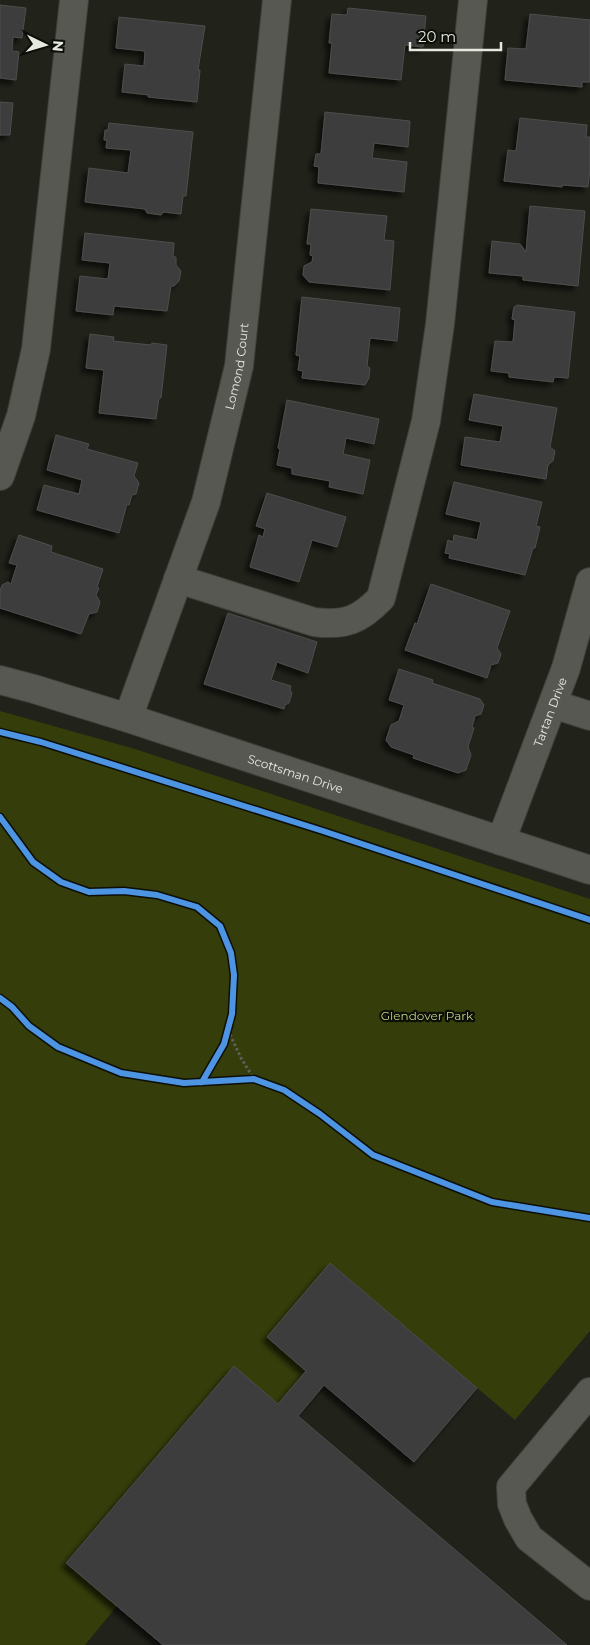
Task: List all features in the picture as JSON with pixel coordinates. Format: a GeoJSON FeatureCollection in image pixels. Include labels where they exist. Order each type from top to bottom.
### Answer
{"type":"FeatureCollection","features":[{"type":"Feature","properties":{"kind":"street"},"geometry":{"type":"LineString","coordinates":[[0,476],[21,416],[36,349],[74,0]]}},
{"type":"Feature","properties":{"kind":"street","name":"Lomond Court"},"geometry":{"type":"LineString","coordinates":[[128,718],[206,502],[239,366],[277,0]]}},
{"type":"Feature","properties":{"kind":"street"},"geometry":{"type":"LineString","coordinates":[[178,579],[314,622],[332,624],[352,620],[367,613],[381,598],[426,421],[440,324],[473,0]]}},
{"type":"Feature","properties":{"kind":"street","name":"Tartan Drive"},"geometry":{"type":"LineString","coordinates":[[501,841],[566,668],[590,582]]}},
{"type":"Feature","properties":{"kind":"street","name":"Scottsman Drive"},"geometry":{"type":"LineString","coordinates":[[0,680],[128,718],[590,870]]}},
{"type":"Feature","properties":{"kind":"street"},"geometry":{"type":"LineString","coordinates":[[553,704],[590,716]]}},
{"type":"Feature","properties":{"kind":"street"},"geometry":{"type":"LineString","coordinates":[[590,1392],[511,1487],[512,1504],[518,1520],[529,1538],[590,1586]]}},
{"type":"Feature","properties":{"kind":"path"},"geometry":{"type":"LineString","coordinates":[[224,1044],[230,1022]]}},
{"type":"Feature","properties":{"kind":"path"},"geometry":{"type":"LineString","coordinates":[[228,1030],[241,1058],[254,1079]]}},
{"type":"Feature","properties":{"kind":"path"},"geometry":{"type":"LineString","coordinates":[[245,1079],[254,1079],[261,1082]]}},
{"type":"Feature","properties":{"kind":"green space","name":"Glendover Park"},"geometry":{"type":"Polygon","coordinates":[[[0,711],[135,749],[590,899],[590,1331],[515,1420],[330,1263],[267,1337],[306,1371],[278,1404],[233,1367],[66,1562],[117,1606],[85,1645],[0,1645],[0,711]]]}},
{"type":"Feature","properties":{"kind":"building"},"geometry":{"type":"Polygon","coordinates":[[[0,5],[26,8],[22,38],[13,37],[12,51],[19,52],[16,80],[0,78],[0,5]]]}},
{"type":"Feature","properties":{"kind":"building"},"geometry":{"type":"Polygon","coordinates":[[[348,8],[426,16],[423,47],[405,45],[401,80],[329,73],[332,43],[329,43],[332,14],[347,15],[348,8]]]}},
{"type":"Feature","properties":{"kind":"building"},"geometry":{"type":"Polygon","coordinates":[[[530,14],[590,20],[590,82],[582,82],[582,87],[505,80],[508,48],[526,49],[530,14]]]}},
{"type":"Feature","properties":{"kind":"building"},"geometry":{"type":"Polygon","coordinates":[[[119,17],[205,26],[198,70],[200,70],[197,102],[148,97],[149,95],[122,92],[125,64],[144,66],[145,51],[116,48],[119,17]]]}},
{"type":"Feature","properties":{"kind":"building"},"geometry":{"type":"Polygon","coordinates":[[[0,102],[13,103],[10,135],[0,135],[0,102]]]}},
{"type":"Feature","properties":{"kind":"building"},"geometry":{"type":"Polygon","coordinates":[[[325,112],[410,121],[408,147],[374,143],[372,158],[407,162],[404,192],[318,183],[319,167],[314,166],[316,154],[321,154],[325,112]]]}},
{"type":"Feature","properties":{"kind":"building"},"geometry":{"type":"Polygon","coordinates":[[[520,118],[587,125],[586,137],[590,137],[588,187],[562,185],[562,187],[504,181],[508,150],[516,151],[520,118]]]}},
{"type":"Feature","properties":{"kind":"building"},"geometry":{"type":"Polygon","coordinates":[[[109,123],[193,132],[186,196],[183,196],[181,214],[164,212],[161,215],[147,213],[145,209],[85,202],[89,168],[128,173],[131,150],[106,148],[107,140],[104,140],[105,130],[108,130],[109,123]]]}},
{"type":"Feature","properties":{"kind":"building"},"geometry":{"type":"Polygon","coordinates":[[[530,206],[585,211],[578,286],[523,280],[523,276],[489,273],[492,241],[520,244],[526,252],[530,206]]]}},
{"type":"Feature","properties":{"kind":"building"},"geometry":{"type":"Polygon","coordinates":[[[311,209],[387,216],[384,240],[394,241],[390,290],[309,282],[303,275],[304,266],[312,262],[313,256],[310,255],[311,244],[307,244],[311,209]]]}},
{"type":"Feature","properties":{"kind":"building"},"geometry":{"type":"Polygon","coordinates":[[[85,233],[174,243],[173,257],[176,257],[176,265],[181,271],[179,281],[174,286],[171,286],[167,311],[114,306],[113,315],[76,311],[80,276],[108,279],[110,263],[82,260],[85,233]]]}},
{"type":"Feature","properties":{"kind":"building"},"geometry":{"type":"Polygon","coordinates":[[[302,297],[400,308],[397,341],[370,338],[367,366],[370,368],[369,378],[365,385],[302,378],[303,371],[298,370],[300,356],[296,355],[302,297]]]}},
{"type":"Feature","properties":{"kind":"building"},"geometry":{"type":"Polygon","coordinates":[[[517,305],[575,312],[568,378],[554,377],[553,382],[509,377],[509,373],[491,371],[495,341],[513,342],[515,320],[512,319],[514,307],[517,305]]]}},
{"type":"Feature","properties":{"kind":"building"},"geometry":{"type":"Polygon","coordinates":[[[90,334],[114,337],[113,341],[167,345],[161,398],[159,398],[156,419],[99,413],[104,370],[86,368],[90,334]]]}},
{"type":"Feature","properties":{"kind":"building"},"geometry":{"type":"Polygon","coordinates":[[[474,394],[557,408],[550,447],[555,451],[553,461],[548,465],[546,479],[461,465],[465,437],[500,442],[503,426],[469,420],[474,394]]]}},
{"type":"Feature","properties":{"kind":"building"},"geometry":{"type":"Polygon","coordinates":[[[287,400],[379,419],[374,444],[346,438],[343,454],[370,460],[363,494],[329,487],[330,481],[292,474],[292,468],[277,465],[280,449],[278,448],[287,400]]]}},
{"type":"Feature","properties":{"kind":"building"},"geometry":{"type":"Polygon","coordinates":[[[56,435],[89,444],[87,449],[138,463],[134,476],[139,483],[136,494],[132,495],[129,505],[127,504],[119,533],[37,510],[44,485],[79,494],[82,480],[47,470],[56,435]]]}},
{"type":"Feature","properties":{"kind":"building"},"geometry":{"type":"Polygon","coordinates":[[[454,482],[542,502],[536,526],[540,527],[525,575],[449,558],[450,554],[445,553],[448,540],[453,542],[454,535],[477,540],[481,522],[446,514],[454,482]]]}},
{"type":"Feature","properties":{"kind":"building"},"geometry":{"type":"Polygon","coordinates":[[[267,493],[346,517],[337,547],[312,540],[299,582],[250,567],[259,535],[263,537],[265,529],[256,526],[267,493]]]}},
{"type":"Feature","properties":{"kind":"building"},"geometry":{"type":"Polygon","coordinates":[[[19,535],[52,546],[51,552],[103,569],[97,587],[99,588],[96,595],[100,602],[97,612],[89,614],[81,634],[0,608],[2,585],[8,582],[11,584],[17,565],[9,563],[19,535]]]}},
{"type":"Feature","properties":{"kind":"building"},"geometry":{"type":"Polygon","coordinates":[[[431,584],[510,611],[497,648],[501,654],[498,663],[491,665],[487,678],[405,650],[415,623],[417,624],[431,584]]]}},
{"type":"Feature","properties":{"kind":"building"},"geometry":{"type":"Polygon","coordinates":[[[228,613],[317,642],[308,673],[277,662],[271,680],[291,686],[290,690],[292,693],[289,703],[285,705],[284,709],[204,684],[228,613]]]}},
{"type":"Feature","properties":{"kind":"building"},"geometry":{"type":"Polygon","coordinates":[[[399,669],[433,680],[432,683],[480,699],[484,705],[481,714],[475,716],[472,727],[474,728],[468,747],[471,755],[466,770],[458,773],[413,758],[414,755],[391,747],[386,740],[391,725],[399,721],[404,705],[389,700],[399,669]]]}},
{"type":"Feature","properties":{"kind":"building"},"geometry":{"type":"Polygon","coordinates":[[[330,1263],[477,1388],[414,1462],[324,1385],[298,1416],[567,1645],[163,1645],[66,1563],[234,1366],[278,1404],[306,1371],[267,1337],[330,1263]]]}},
{"type":"Feature","properties":{"kind":"cycle path"},"geometry":{"type":"LineString","coordinates":[[0,732],[41,742],[323,831],[590,920]]}},
{"type":"Feature","properties":{"kind":"cycle path"},"geometry":{"type":"LineString","coordinates":[[0,817],[33,862],[61,882],[89,892],[124,891],[157,895],[197,907],[220,926],[231,953],[234,975],[232,1014],[224,1044],[202,1082]]}},
{"type":"Feature","properties":{"kind":"cycle path"},"geometry":{"type":"LineString","coordinates":[[0,998],[12,1007],[29,1026],[58,1047],[121,1073],[184,1083],[254,1079],[284,1090],[320,1114],[373,1155],[492,1202],[590,1218]]}}]}
